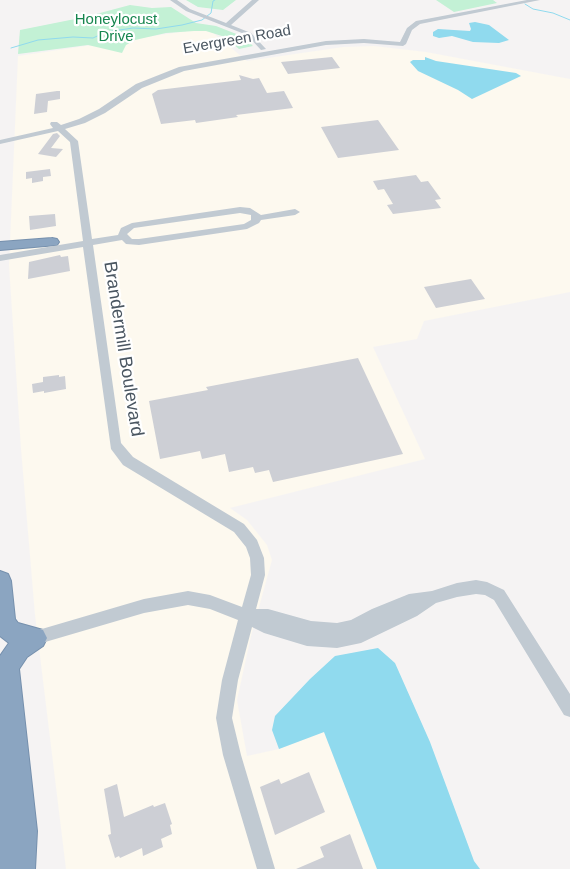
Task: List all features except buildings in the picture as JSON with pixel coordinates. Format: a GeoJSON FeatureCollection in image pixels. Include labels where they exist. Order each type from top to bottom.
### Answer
{"type":"FeatureCollection","features":[{"type":"Feature","properties":{"kind":"highway"},"geometry":{"type":"LineString","coordinates":[[0,246],[52,242]]}},
{"type":"Feature","properties":{"kind":"highway"},"geometry":{"type":"LineString","coordinates":[[0,581],[4,624],[12,633],[35,638]]}},
{"type":"Feature","properties":{"kind":"highway"},"geometry":{"type":"LineString","coordinates":[[21,869],[23,831],[7,666],[19,649],[35,638]]}},
{"type":"Feature","properties":{"kind":"highway"},"geometry":{"type":"LineString","coordinates":[[0,730],[11,869]]}},
{"type":"Feature","properties":{"kind":"street"},"geometry":{"type":"LineString","coordinates":[[173,0],[188,10],[249,34],[263,49]]}},
{"type":"Feature","properties":{"kind":"street"},"geometry":{"type":"LineString","coordinates":[[226,25],[256,0]]}},
{"type":"Feature","properties":{"kind":"street"},"geometry":{"type":"LineString","coordinates":[[404,42],[409,29],[418,22],[537,0]]}},
{"type":"Feature","properties":{"kind":"street","name":"Evergreen Road"},"geometry":{"type":"LineString","coordinates":[[56,126],[86,111],[130,83],[153,72],[192,61],[335,38],[357,37],[404,42]]}},
{"type":"Feature","properties":{"kind":"street","name":"Evergreen Road"},"geometry":{"type":"LineString","coordinates":[[1,138],[20,132],[82,121],[152,80],[182,69],[326,44],[364,41],[404,42]]}},
{"type":"Feature","properties":{"kind":"street","name":"Brandermill Boulevard"},"geometry":{"type":"LineString","coordinates":[[56,126],[74,141],[115,445],[128,461],[239,528],[257,558],[258,575],[230,680],[224,718],[232,755],[266,869]]}},
{"type":"Feature","properties":{"kind":"street"},"geometry":{"type":"LineString","coordinates":[[123,235],[124,230],[132,226],[240,210],[247,210],[256,216],[294,210]]}},
{"type":"Feature","properties":{"kind":"street"},"geometry":{"type":"LineString","coordinates":[[123,235],[129,242],[139,242],[247,226],[252,224],[256,216]]}},
{"type":"Feature","properties":{"kind":"street"},"geometry":{"type":"LineString","coordinates":[[0,258],[123,235]]}},
{"type":"Feature","properties":{"kind":"street"},"geometry":{"type":"LineString","coordinates":[[0,251],[52,242],[87,241]]}},
{"type":"Feature","properties":{"kind":"street"},"geometry":{"type":"LineString","coordinates":[[35,638],[144,606],[188,598],[210,602],[246,616],[264,626],[307,639],[337,641],[356,638],[412,611],[432,598],[476,586],[499,595],[570,709]]}},
{"type":"Feature","properties":{"kind":"shaded area"},"geometry":{"type":"Polygon","coordinates":[[[207,28],[247,61],[343,47],[374,46],[426,52],[570,79],[570,292],[424,321],[417,339],[373,347],[425,459],[230,508],[247,520],[267,545],[272,560],[251,636],[237,700],[247,756],[279,749],[324,732],[377,869],[66,869],[35,615],[21,449],[9,265],[18,56],[207,28]]]}},
{"type":"Feature","properties":{"kind":"green space"},"geometry":{"type":"Polygon","coordinates":[[[186,0],[236,0],[223,10],[198,7],[186,0]]]}},
{"type":"Feature","properties":{"kind":"green space"},"geometry":{"type":"Polygon","coordinates":[[[436,0],[493,0],[497,3],[454,12],[436,0]]]}},
{"type":"Feature","properties":{"kind":"green space","name":"Honeylocust Drive"},"geometry":{"type":"Polygon","coordinates":[[[130,5],[152,8],[171,7],[196,23],[216,26],[244,37],[253,46],[239,49],[225,37],[206,31],[194,31],[166,33],[135,40],[126,45],[122,53],[88,45],[18,54],[20,30],[85,17],[130,5]]]}},
{"type":"Feature","properties":{"kind":"water"},"geometry":{"type":"Polygon","coordinates":[[[475,22],[489,25],[509,40],[499,43],[473,42],[452,36],[439,38],[433,36],[433,32],[438,29],[470,31],[469,23],[475,22]]]}},
{"type":"Feature","properties":{"kind":"water"},"geometry":{"type":"Polygon","coordinates":[[[425,57],[436,61],[516,73],[521,76],[472,99],[458,90],[418,71],[410,62],[413,60],[425,60],[425,57]]]}},
{"type":"Feature","properties":{"kind":"water"},"geometry":{"type":"Polygon","coordinates":[[[378,648],[395,663],[430,742],[474,861],[480,869],[377,869],[324,732],[279,749],[272,730],[275,716],[310,679],[335,656],[378,648]]]}},
{"type":"Feature","properties":{"kind":"waterway"},"geometry":{"type":"LineString","coordinates":[[11,48],[38,40],[73,37],[93,38],[106,32],[133,28],[156,29],[182,25],[202,20],[211,13],[213,1],[215,0]]}},
{"type":"Feature","properties":{"kind":"waterway"},"geometry":{"type":"LineString","coordinates":[[525,4],[533,9],[553,13],[570,20]]}}]}
